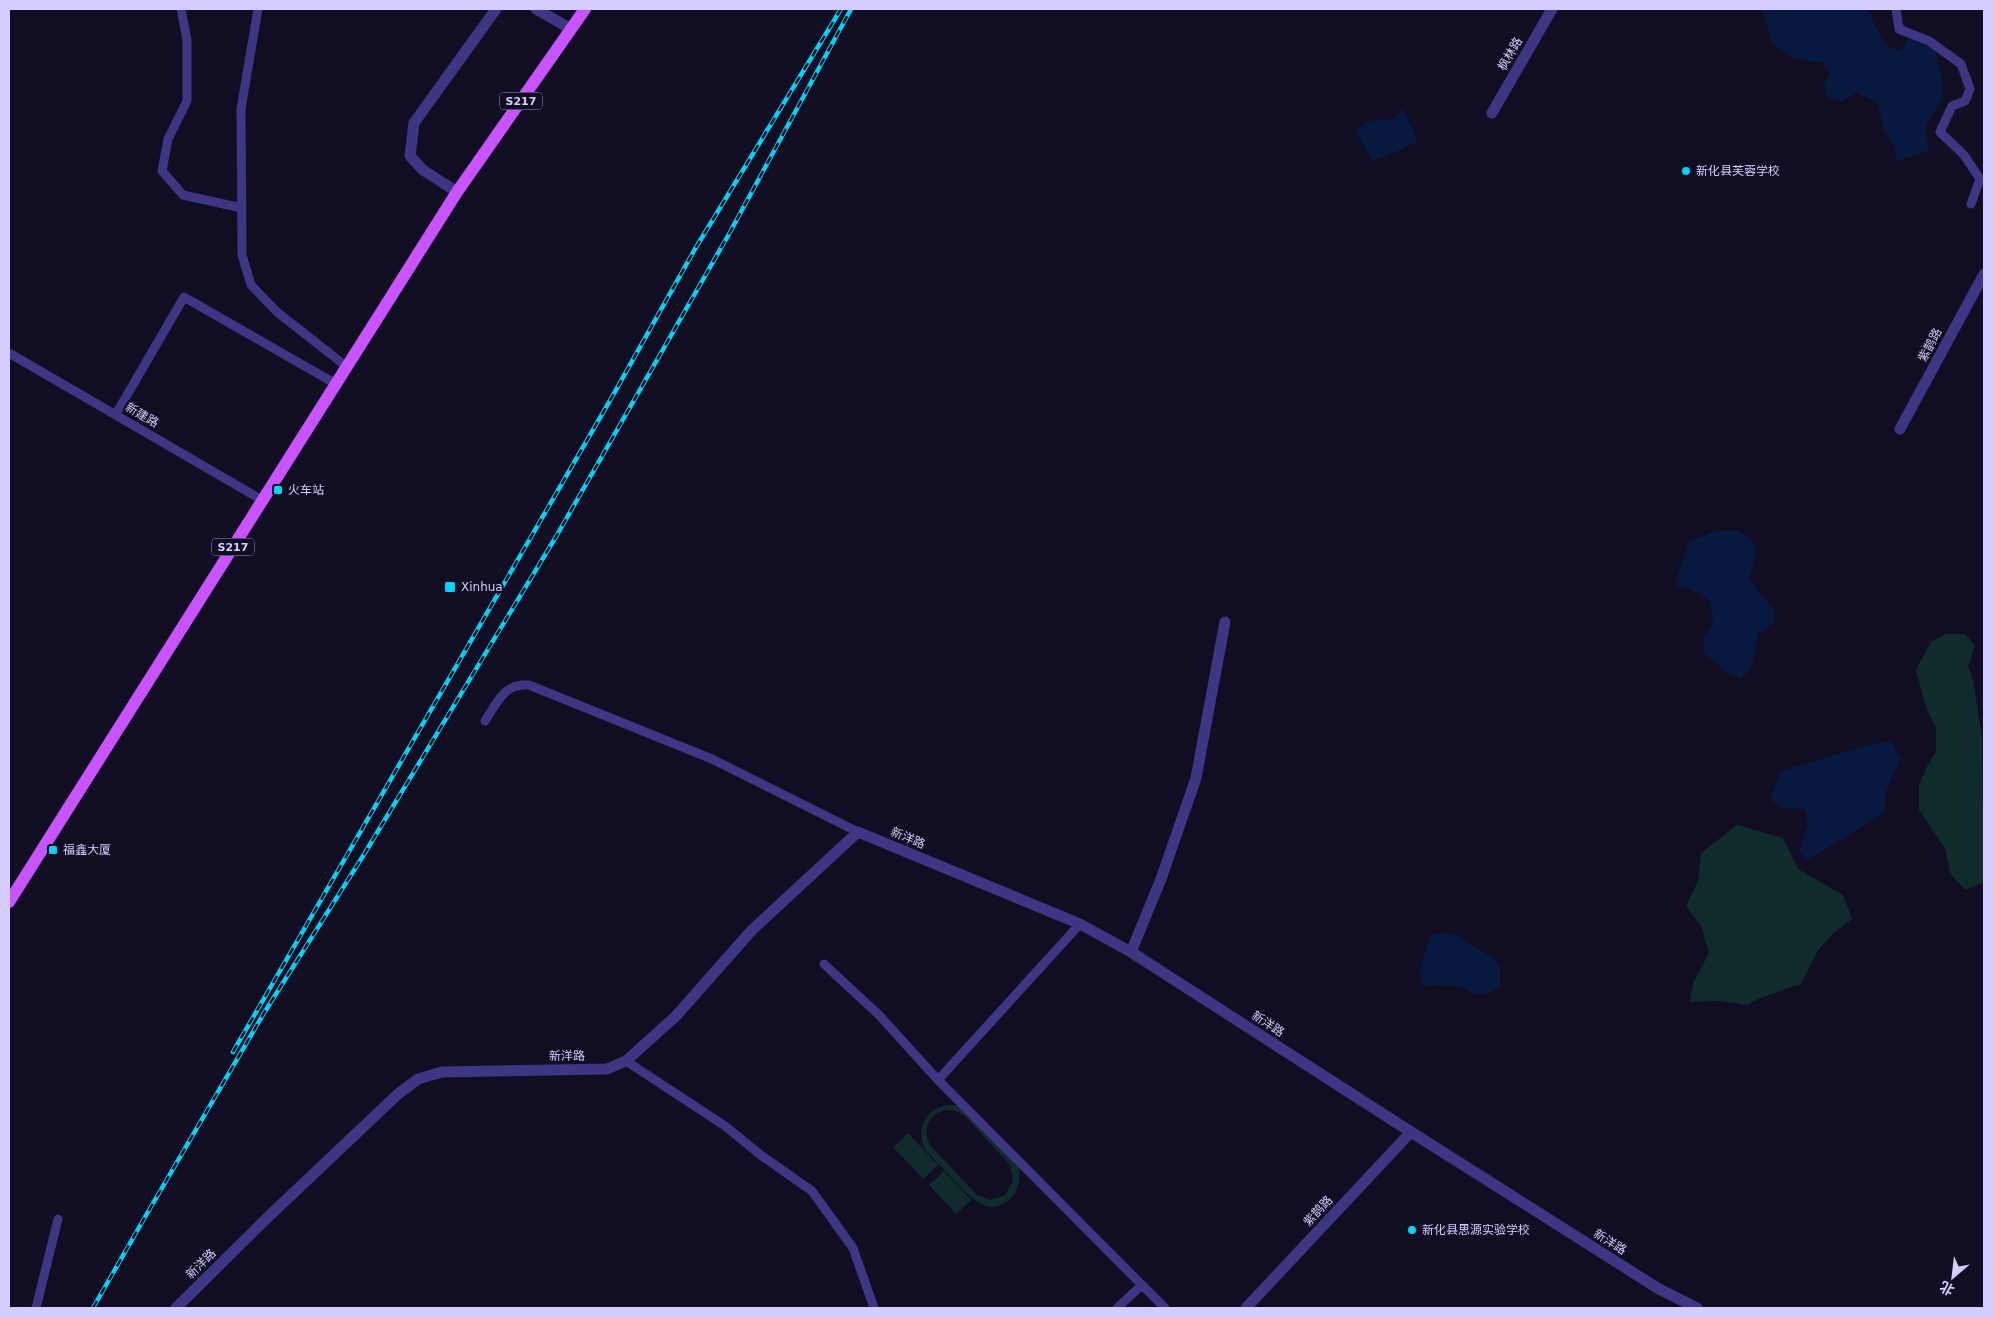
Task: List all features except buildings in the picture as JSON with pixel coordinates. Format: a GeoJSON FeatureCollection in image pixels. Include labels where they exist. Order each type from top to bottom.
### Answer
{"type":"FeatureCollection","features":[{"type":"Feature","properties":{"kind":"main road","name":"S217"},"geometry":{"type":"LineString","coordinates":[[9,902],[457,192],[585,9]]}},
{"type":"Feature","properties":{"kind":"street"},"geometry":{"type":"LineString","coordinates":[[181,9],[186,40],[187,102],[168,138],[162,171],[183,196],[242,208]]}},
{"type":"Feature","properties":{"kind":"street"},"geometry":{"type":"LineString","coordinates":[[258,9],[241,109],[242,255],[251,285],[277,312],[347,367]]}},
{"type":"Feature","properties":{"kind":"street"},"geometry":{"type":"LineString","coordinates":[[457,192],[423,170],[410,156],[414,124],[496,9]]}},
{"type":"Feature","properties":{"kind":"street"},"geometry":{"type":"LineString","coordinates":[[536,9],[571,29]]}},
{"type":"Feature","properties":{"kind":"street","name":"枫林路"},"geometry":{"type":"LineString","coordinates":[[1492,113],[1552,9]]}},
{"type":"Feature","properties":{"kind":"street"},"geometry":{"type":"LineString","coordinates":[[1896,9],[1899,29],[1929,41],[1960,64],[1964,72],[1970,89],[1965,101],[1952,106],[1940,132],[1964,155],[1980,179],[1971,204]]}},
{"type":"Feature","properties":{"kind":"street","name":"紫鹊路"},"geometry":{"type":"LineString","coordinates":[[1900,429],[1984,274]]}},
{"type":"Feature","properties":{"kind":"street"},"geometry":{"type":"LineString","coordinates":[[116,414],[184,296],[336,384]]}},
{"type":"Feature","properties":{"kind":"street","name":"新建路"},"geometry":{"type":"LineString","coordinates":[[9,353],[262,500]]}},
{"type":"Feature","properties":{"kind":"street"},"geometry":{"type":"LineString","coordinates":[[1131,952],[1161,879],[1196,778],[1225,622]]}},
{"type":"Feature","properties":{"kind":"street"},"geometry":{"type":"LineString","coordinates":[[485,721],[506,690],[518,684],[528,685],[712,759],[858,832]]}},
{"type":"Feature","properties":{"kind":"street","name":"新洋路"},"geometry":{"type":"LineString","coordinates":[[176,1308],[267,1218],[398,1094],[418,1079],[442,1072],[607,1070],[626,1061],[676,1016],[752,930],[858,832],[1080,924],[1131,952],[1659,1289],[1697,1308]]}},
{"type":"Feature","properties":{"kind":"street"},"geometry":{"type":"LineString","coordinates":[[938,1080],[1080,924]]}},
{"type":"Feature","properties":{"kind":"street"},"geometry":{"type":"LineString","coordinates":[[824,964],[879,1015],[938,1080],[1165,1308]]}},
{"type":"Feature","properties":{"kind":"street"},"geometry":{"type":"LineString","coordinates":[[626,1061],[725,1126],[762,1156],[812,1191],[853,1248],[874,1308]]}},
{"type":"Feature","properties":{"kind":"street","name":"紫鹊路"},"geometry":{"type":"LineString","coordinates":[[1246,1308],[1411,1132]]}},
{"type":"Feature","properties":{"kind":"street"},"geometry":{"type":"LineString","coordinates":[[36,1308],[58,1219]]}},
{"type":"Feature","properties":{"kind":"street"},"geometry":{"type":"LineString","coordinates":[[1117,1308],[1142,1285]]}},
{"type":"Feature","properties":{"kind":"green space"},"geometry":{"type":"Polygon","coordinates":[[[1946,634],[1965,634],[1975,645],[1968,667],[1973,679],[1982,738],[1984,882],[1965,890],[1950,873],[1945,848],[1919,810],[1919,786],[1927,766],[1936,752],[1936,728],[1926,707],[1916,670],[1931,642],[1946,634]]]}},
{"type":"Feature","properties":{"kind":"green space"},"geometry":{"type":"Polygon","coordinates":[[[1737,825],[1783,838],[1798,869],[1843,895],[1852,919],[1834,933],[1818,950],[1801,984],[1760,998],[1747,1005],[1719,1001],[1690,1002],[1693,983],[1709,953],[1701,926],[1686,906],[1698,881],[1701,853],[1737,825]]]}},
{"type":"Feature","properties":{"kind":"green space"},"geometry":{"type":"Polygon","coordinates":[[[957,1105],[1018,1166],[1018,1187],[1011,1198],[1003,1204],[994,1207],[979,1203],[965,1192],[926,1151],[921,1135],[922,1127],[929,1114],[942,1106],[957,1105]],[[945,1110],[939,1112],[930,1120],[927,1135],[931,1146],[977,1195],[991,1200],[1005,1195],[1013,1181],[1010,1165],[964,1115],[955,1111],[945,1110]]]}},
{"type":"Feature","properties":{"kind":"green space"},"geometry":{"type":"Polygon","coordinates":[[[908,1133],[938,1165],[923,1179],[893,1147],[908,1133]]]}},
{"type":"Feature","properties":{"kind":"green space"},"geometry":{"type":"Polygon","coordinates":[[[944,1171],[971,1200],[956,1214],[929,1185],[944,1171]]]}},
{"type":"Feature","properties":{"kind":"water"},"geometry":{"type":"Polygon","coordinates":[[[1761,9],[1867,9],[1885,45],[1900,51],[1909,38],[1935,49],[1942,79],[1943,97],[1926,125],[1928,151],[1896,161],[1895,148],[1883,129],[1878,102],[1856,93],[1841,101],[1827,98],[1824,85],[1830,73],[1823,63],[1795,59],[1771,43],[1769,30],[1761,9]]]}},
{"type":"Feature","properties":{"kind":"water"},"geometry":{"type":"Polygon","coordinates":[[[1403,108],[1418,142],[1373,161],[1356,132],[1367,121],[1394,119],[1403,108]]]}},
{"type":"Feature","properties":{"kind":"water"},"geometry":{"type":"Polygon","coordinates":[[[1734,530],[1750,538],[1754,544],[1754,563],[1749,579],[1775,611],[1775,622],[1758,634],[1752,664],[1740,679],[1728,673],[1704,653],[1704,638],[1711,628],[1713,620],[1709,600],[1692,590],[1677,586],[1676,578],[1690,541],[1716,531],[1734,530]]]}},
{"type":"Feature","properties":{"kind":"water"},"geometry":{"type":"Polygon","coordinates":[[[1891,741],[1901,758],[1885,794],[1885,812],[1808,860],[1799,851],[1808,824],[1804,809],[1781,808],[1770,799],[1781,771],[1868,745],[1891,741]]]}},
{"type":"Feature","properties":{"kind":"water"},"geometry":{"type":"Polygon","coordinates":[[[1443,933],[1455,934],[1496,960],[1500,969],[1500,987],[1491,992],[1478,994],[1451,985],[1431,986],[1423,984],[1419,974],[1430,936],[1443,933]]]}},
{"type":"Feature","properties":{"kind":"railway"},"geometry":{"type":"LineString","coordinates":[[233,1052],[612,397],[695,249],[841,9]]}},
{"type":"Feature","properties":{"kind":"railway"},"geometry":{"type":"LineString","coordinates":[[93,1308],[264,1013],[363,856],[557,535],[729,234],[851,9]]}},
{"type":"Feature","properties":{"kind":"place","name":"新化县芙蓉学校"},"geometry":{"type":"Point","coordinates":[1686,171]}},
{"type":"Feature","properties":{"kind":"place","name":"火车站"},"geometry":{"type":"Point","coordinates":[278,490]}},
{"type":"Feature","properties":{"kind":"place","name":"Xinhua"},"geometry":{"type":"Point","coordinates":[450,587]}},
{"type":"Feature","properties":{"kind":"place","name":"福鑫大厦"},"geometry":{"type":"Point","coordinates":[53,850]}},
{"type":"Feature","properties":{"kind":"place","name":"新化县思源实验学校"},"geometry":{"type":"Point","coordinates":[1412,1230]}}]}
